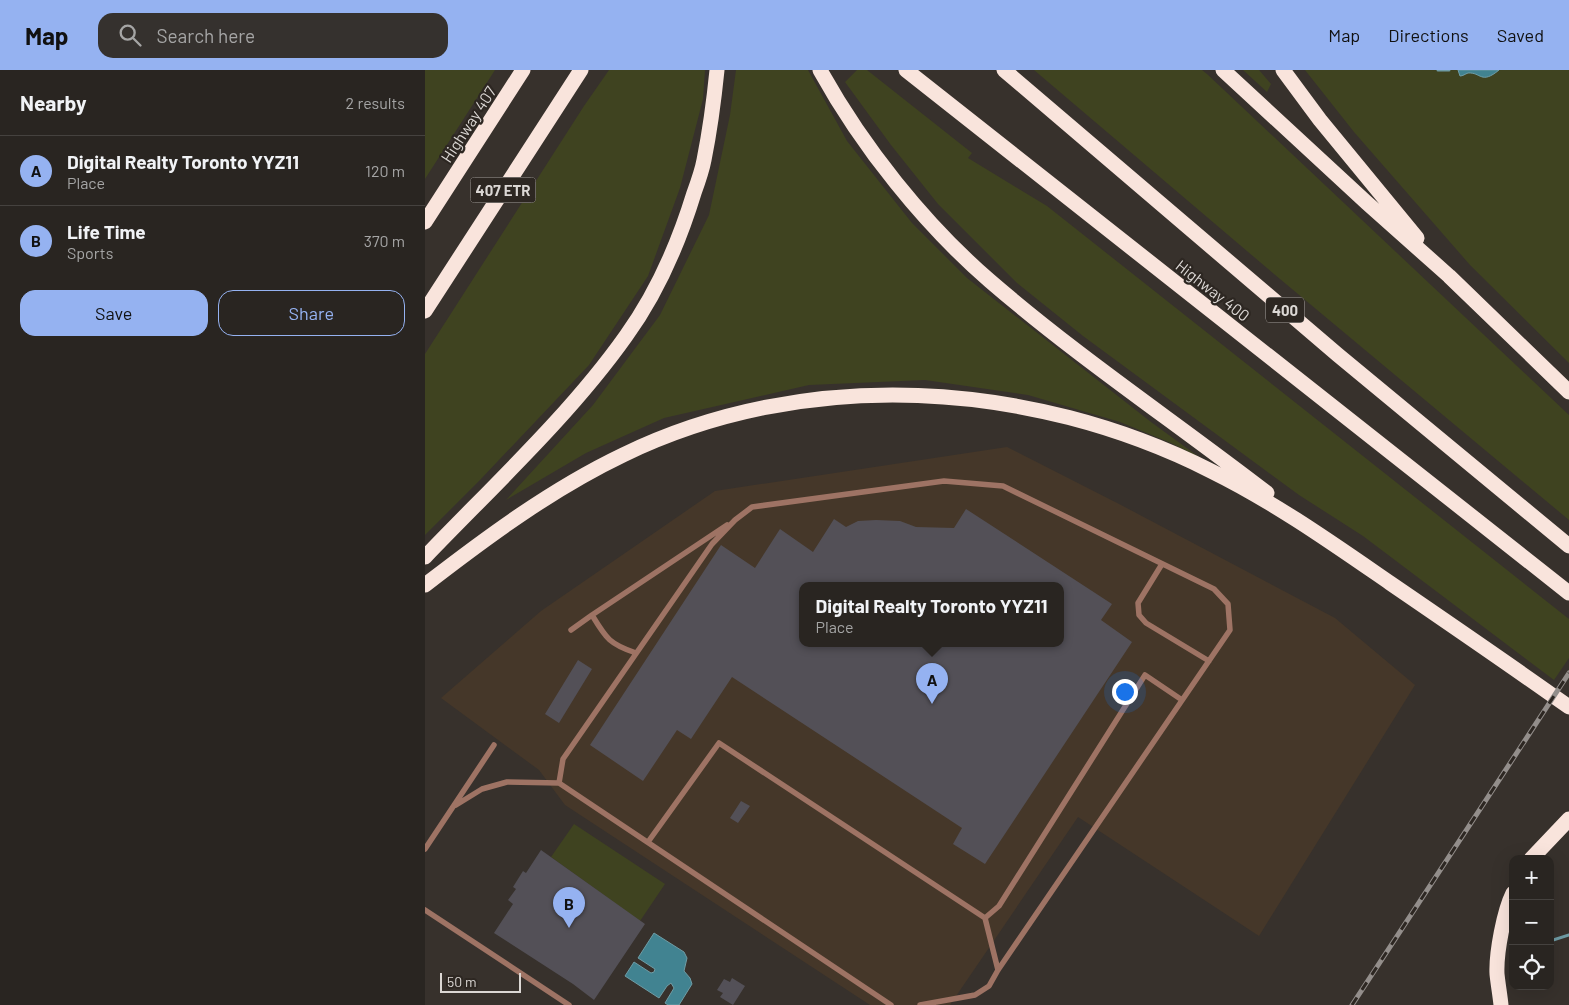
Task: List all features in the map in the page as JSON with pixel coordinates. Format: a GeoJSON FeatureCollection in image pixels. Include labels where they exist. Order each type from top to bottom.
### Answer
{"type":"FeatureCollection","features":[{"type":"Feature","properties":{"kind":"highway","name":"Highway 407"},"geometry":{"type":"LineString","coordinates":[[425,222],[523,70]]}},
{"type":"Feature","properties":{"kind":"highway","name":"407 ETR"},"geometry":{"type":"LineString","coordinates":[[425,311],[581,70]]}},
{"type":"Feature","properties":{"kind":"highway"},"geometry":{"type":"LineString","coordinates":[[425,557],[602,369],[646,304],[663,272],[687,216],[704,162],[717,70]]}},
{"type":"Feature","properties":{"kind":"highway"},"geometry":{"type":"LineString","coordinates":[[820,70],[837,101],[871,150],[941,234],[989,280],[1050,330],[1209,448],[1321,536]]}},
{"type":"Feature","properties":{"kind":"highway","name":"Highway 400"},"geometry":{"type":"LineString","coordinates":[[905,70],[1569,593]]}},
{"type":"Feature","properties":{"kind":"highway","name":"Highway 400"},"geometry":{"type":"LineString","coordinates":[[1004,70],[1345,361],[1569,546]]}},
{"type":"Feature","properties":{"kind":"highway"},"geometry":{"type":"LineString","coordinates":[[1223,70],[1449,276],[1569,392]]}},
{"type":"Feature","properties":{"kind":"highway"},"geometry":{"type":"LineString","coordinates":[[1283,70],[1320,120],[1449,276]]}},
{"type":"Feature","properties":{"kind":"highway"},"geometry":{"type":"LineString","coordinates":[[425,584],[514,519],[597,468],[655,441],[688,429],[755,409],[830,398],[897,394],[971,399],[1037,410],[1102,426],[1210,470],[1267,502],[1321,536],[1569,707]]}},
{"type":"Feature","properties":{"kind":"highway"},"geometry":{"type":"LineString","coordinates":[[1535,855],[1569,819]]}},
{"type":"Feature","properties":{"kind":"highway"},"geometry":{"type":"LineString","coordinates":[[1501,1005],[1497,972],[1500,941],[1509,900]]}},
{"type":"Feature","properties":{"kind":"lane"},"geometry":{"type":"LineString","coordinates":[[571,630],[735,520],[752,506],[944,482],[1003,486],[1214,589],[1228,604],[1229,630],[989,986],[975,995],[920,1005]]}},
{"type":"Feature","properties":{"kind":"lane"},"geometry":{"type":"LineString","coordinates":[[559,783],[563,759],[712,544],[735,520]]}},
{"type":"Feature","properties":{"kind":"lane"},"geometry":{"type":"LineString","coordinates":[[1162,564],[1138,603],[1139,615],[1146,623],[1209,661]]}},
{"type":"Feature","properties":{"kind":"lane"},"geometry":{"type":"LineString","coordinates":[[592,615],[605,638],[621,648],[636,652]]}},
{"type":"Feature","properties":{"kind":"lane"},"geometry":{"type":"LineString","coordinates":[[985,918],[999,906],[1145,676],[1182,700]]}},
{"type":"Feature","properties":{"kind":"lane"},"geometry":{"type":"LineString","coordinates":[[648,842],[719,743],[985,918],[998,970]]}},
{"type":"Feature","properties":{"kind":"lane"},"geometry":{"type":"LineString","coordinates":[[425,849],[494,745]]}},
{"type":"Feature","properties":{"kind":"lane"},"geometry":{"type":"LineString","coordinates":[[454,806],[482,789],[507,782],[559,783],[891,1005]]}},
{"type":"Feature","properties":{"kind":"lane"},"geometry":{"type":"LineString","coordinates":[[425,910],[569,1005]]}},
{"type":"Feature","properties":{"kind":"shaded area"},"geometry":{"type":"Polygon","coordinates":[[[1007,447],[1335,618],[1415,685],[1259,936],[1078,817],[950,1005],[870,1005],[565,805],[539,770],[441,698],[541,611],[715,491],[1007,447]]]}},
{"type":"Feature","properties":{"kind":"green space"},"geometry":{"type":"Polygon","coordinates":[[[425,70],[495,70],[425,179],[425,70]]]}},
{"type":"Feature","properties":{"kind":"green space"},"geometry":{"type":"Polygon","coordinates":[[[609,70],[705,70],[703,99],[680,188],[648,276],[589,365],[425,535],[425,354],[609,70]]]}},
{"type":"Feature","properties":{"kind":"green space"},"geometry":{"type":"Polygon","coordinates":[[[736,70],[808,70],[847,141],[912,223],[967,278],[1151,422],[1199,457],[1120,422],[1028,395],[925,380],[809,385],[664,418],[586,453],[506,500],[593,405],[660,315],[709,215],[730,115],[736,70]]]}},
{"type":"Feature","properties":{"kind":"green space"},"geometry":{"type":"Polygon","coordinates":[[[857,70],[867,70],[972,153],[968,158],[1047,206],[1569,619],[1569,658],[1554,680],[1363,536],[1299,495],[1083,336],[1017,283],[938,204],[891,145],[845,82],[857,70]]]}},
{"type":"Feature","properties":{"kind":"green space"},"geometry":{"type":"Polygon","coordinates":[[[1034,70],[1202,70],[1207,74],[1569,415],[1569,520],[1274,274],[1034,70]]]}},
{"type":"Feature","properties":{"kind":"green space"},"geometry":{"type":"Polygon","coordinates":[[[1243,70],[1259,70],[1271,84],[1267,92],[1243,70]]]}},
{"type":"Feature","properties":{"kind":"green space"},"geometry":{"type":"Polygon","coordinates":[[[1305,70],[1569,70],[1569,363],[1470,265],[1354,132],[1305,70]]]}},
{"type":"Feature","properties":{"kind":"green space"},"geometry":{"type":"Polygon","coordinates":[[[574,824],[665,884],[640,921],[551,857],[574,824]]]}},
{"type":"Feature","properties":{"kind":"water"},"geometry":{"type":"Polygon","coordinates":[[[1458,70],[1499,70],[1488,77],[1482,77],[1472,73],[1460,76],[1458,70]]]}},
{"type":"Feature","properties":{"kind":"water"},"geometry":{"type":"Polygon","coordinates":[[[654,933],[684,952],[687,958],[684,971],[692,984],[679,1005],[668,1005],[665,1003],[674,988],[671,983],[659,998],[625,976],[634,962],[651,973],[654,972],[655,969],[638,958],[654,933]]]}},
{"type":"Feature","properties":{"kind":"building"},"geometry":{"type":"Polygon","coordinates":[[[966,509],[1112,604],[1101,620],[1132,642],[985,864],[953,844],[962,828],[732,677],[691,739],[677,730],[643,781],[590,745],[721,545],[755,568],[780,529],[813,552],[834,519],[846,527],[858,521],[876,520],[900,521],[916,527],[954,528],[966,509]]]}},
{"type":"Feature","properties":{"kind":"building"},"geometry":{"type":"Polygon","coordinates":[[[578,660],[592,669],[559,723],[545,714],[578,660]]]}},
{"type":"Feature","properties":{"kind":"building"},"geometry":{"type":"Polygon","coordinates":[[[741,801],[750,806],[738,823],[730,818],[741,801]]]}},
{"type":"Feature","properties":{"kind":"building"},"geometry":{"type":"Polygon","coordinates":[[[541,850],[645,924],[594,1000],[573,984],[494,933],[513,904],[508,900],[516,889],[513,887],[523,871],[526,873],[541,850]]]}},
{"type":"Feature","properties":{"kind":"building"},"geometry":{"type":"Polygon","coordinates":[[[732,978],[745,986],[733,1005],[720,997],[723,993],[717,990],[724,979],[730,982],[732,978]]]}},
{"type":"Feature","properties":{"kind":"waterway"},"geometry":{"type":"LineString","coordinates":[[1438,70],[1449,70]]}},
{"type":"Feature","properties":{"kind":"waterway"},"geometry":{"type":"LineString","coordinates":[[1554,940],[1569,935]]}},
{"type":"Feature","properties":{"kind":"railway"},"geometry":{"type":"LineString","coordinates":[[1352,1005],[1569,673]]}},
{"type":"Feature","properties":{"kind":"place","name":"Digital Realty Toronto YYZ11"},"geometry":{"type":"Point","coordinates":[932,704]}},
{"type":"Feature","properties":{"kind":"place","name":"Life Time"},"geometry":{"type":"Point","coordinates":[569,928]}}]}
